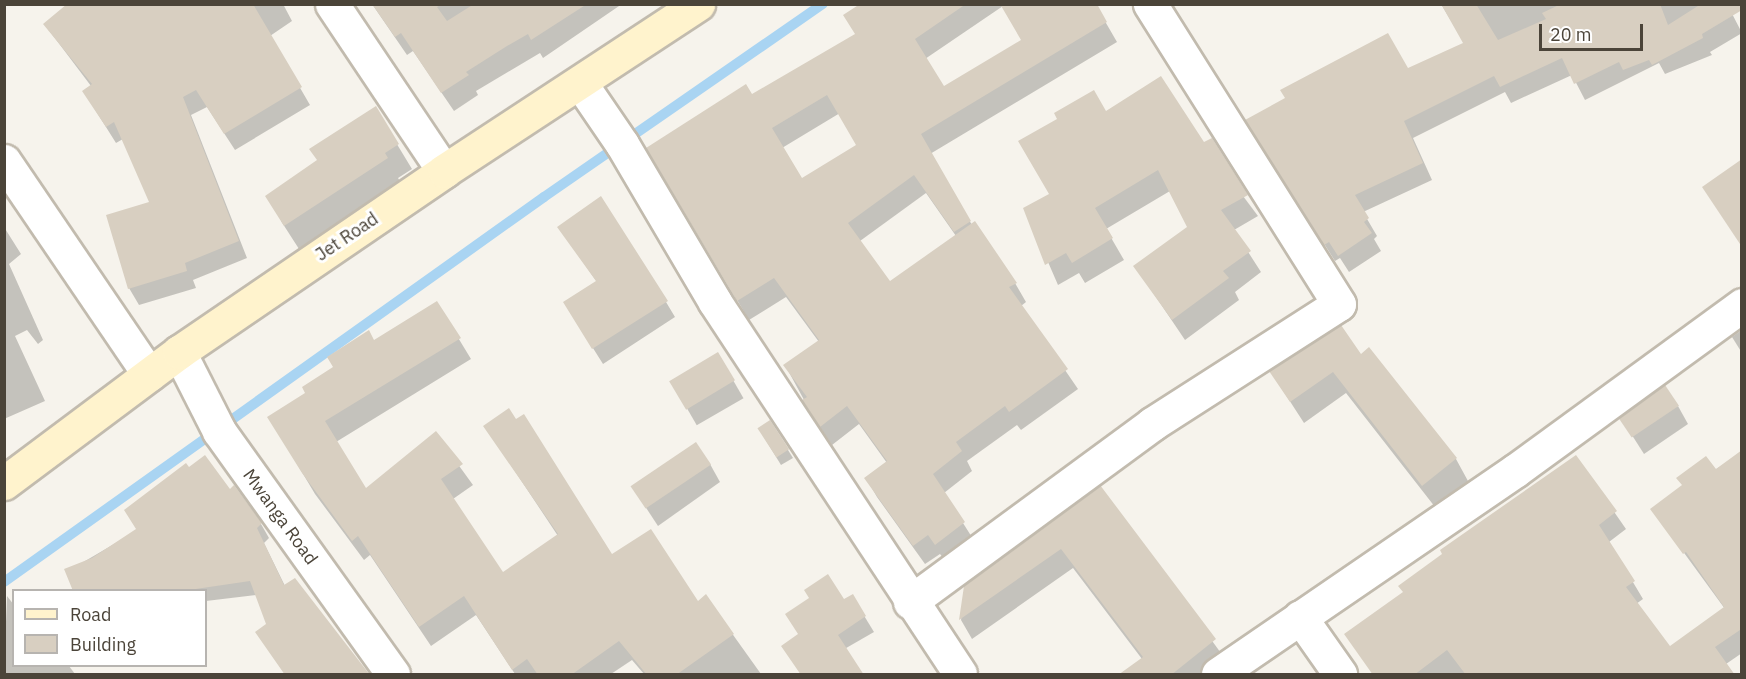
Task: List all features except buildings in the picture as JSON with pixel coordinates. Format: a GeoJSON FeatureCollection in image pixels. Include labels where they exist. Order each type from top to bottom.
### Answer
{"type":"FeatureCollection","features":[{"type":"Feature","properties":{"kind":"main road","name":"Jet Road"},"geometry":{"type":"LineString","coordinates":[[4,483],[179,352],[444,171],[581,84],[698,4]]}},
{"type":"Feature","properties":{"kind":"street"},"geometry":{"type":"LineString","coordinates":[[332,4],[444,171]]}},
{"type":"Feature","properties":{"kind":"street"},"geometry":{"type":"LineString","coordinates":[[910,602],[1152,424],[1339,304],[1150,4]]}},
{"type":"Feature","properties":{"kind":"street"},"geometry":{"type":"LineString","coordinates":[[581,84],[910,602],[960,675]]}},
{"type":"Feature","properties":{"kind":"street"},"geometry":{"type":"LineString","coordinates":[[4,161],[149,374]]}},
{"type":"Feature","properties":{"kind":"street"},"geometry":{"type":"LineString","coordinates":[[1218,675],[1516,470],[1742,305]]}},
{"type":"Feature","properties":{"kind":"street","name":"Mwanga Road"},"geometry":{"type":"LineString","coordinates":[[179,352],[219,431],[393,675]]}},
{"type":"Feature","properties":{"kind":"street"},"geometry":{"type":"LineString","coordinates":[[1300,617],[1340,675]]}},
{"type":"Feature","properties":{"kind":"waterway"},"geometry":{"type":"LineString","coordinates":[[4,582],[544,197],[823,4]]}}]}
